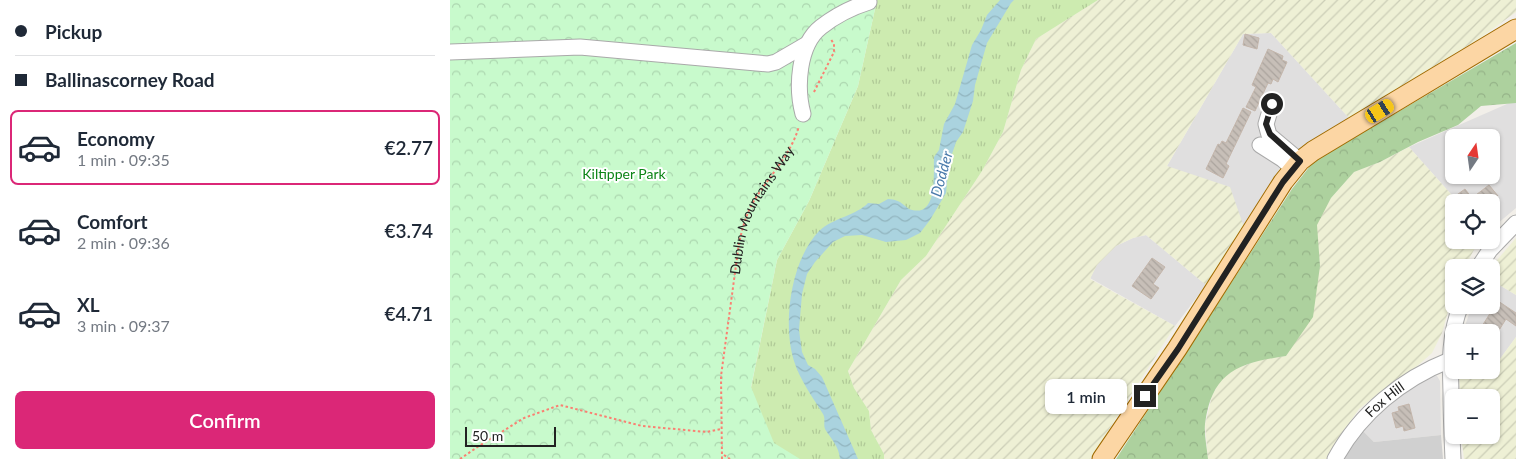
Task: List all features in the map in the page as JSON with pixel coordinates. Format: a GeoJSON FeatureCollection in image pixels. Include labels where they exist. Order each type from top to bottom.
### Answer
{"type":"FeatureCollection","features":[{"type":"Feature","properties":{"kind":"main road"},"geometry":{"type":"LineString","coordinates":[[1102,459],[1178,349],[1296,165],[1321,146],[1516,29]]}},
{"type":"Feature","properties":{"kind":"street"},"geometry":{"type":"LineString","coordinates":[[450,52],[580,47],[768,64],[776,62],[807,44],[821,27],[853,8],[870,2]]}},
{"type":"Feature","properties":{"kind":"street"},"geometry":{"type":"LineString","coordinates":[[803,114],[799,98],[802,64],[807,44]]}},
{"type":"Feature","properties":{"kind":"street"},"geometry":{"type":"LineString","coordinates":[[1272,104],[1266,124],[1270,134],[1296,165]]}},
{"type":"Feature","properties":{"kind":"street"},"geometry":{"type":"LineString","coordinates":[[1260,145],[1282,159],[1296,165]]}},
{"type":"Feature","properties":{"kind":"street"},"geometry":{"type":"LineString","coordinates":[[1484,259],[1516,223]]}},
{"type":"Feature","properties":{"kind":"street","name":"Fox Hill"},"geometry":{"type":"LineString","coordinates":[[1336,459],[1345,441],[1363,418],[1397,389],[1445,362]]}},
{"type":"Feature","properties":{"kind":"street"},"geometry":{"type":"LineString","coordinates":[[1451,379],[1453,459]]}},
{"type":"Feature","properties":{"kind":"path","name":"Dublin Mountains Way"},"geometry":{"type":"LineString","coordinates":[[722,459],[721,376],[739,243],[751,206],[797,136],[803,114],[834,52],[834,44],[827,33],[825,25]]}},
{"type":"Feature","properties":{"kind":"path"},"geometry":{"type":"LineString","coordinates":[[460,459],[524,418],[560,405],[642,426],[707,432],[721,429]]}},
{"type":"Feature","properties":{"kind":"path"},"geometry":{"type":"LineString","coordinates":[[723,454],[730,459]]}},
{"type":"Feature","properties":{"kind":"shaded area"},"geometry":{"type":"Polygon","coordinates":[[[1271,33],[1349,118],[1294,152],[1281,166],[1245,230],[1167,166],[1243,34],[1271,33]]]}},
{"type":"Feature","properties":{"kind":"shaded area"},"geometry":{"type":"Polygon","coordinates":[[[1516,100],[1516,208],[1500,221],[1500,194],[1451,194],[1409,147],[1445,131],[1445,184],[1500,184],[1500,129],[1450,129],[1516,100]]]}},
{"type":"Feature","properties":{"kind":"shaded area"},"geometry":{"type":"Polygon","coordinates":[[[1146,235],[1206,285],[1175,326],[1090,278],[1097,265],[1116,246],[1133,238],[1146,235]]]}},
{"type":"Feature","properties":{"kind":"shaded area"},"geometry":{"type":"Polygon","coordinates":[[[1500,285],[1516,295],[1516,337],[1500,359],[1500,324],[1466,324],[1469,314],[1500,314],[1500,285]]]}},
{"type":"Feature","properties":{"kind":"shaded area"},"geometry":{"type":"Polygon","coordinates":[[[1428,376],[1437,376],[1440,381],[1441,435],[1374,442],[1362,430],[1392,399],[1428,376]]]}},
{"type":"Feature","properties":{"kind":"shaded area"},"geometry":{"type":"Polygon","coordinates":[[[1362,430],[1374,442],[1441,435],[1443,459],[1339,459],[1362,430]]]}},
{"type":"Feature","properties":{"kind":"green space","name":"Kiltipper Park"},"geometry":{"type":"Polygon","coordinates":[[[450,0],[877,0],[858,86],[809,201],[777,260],[751,387],[774,443],[800,459],[450,459],[450,0]]]}},
{"type":"Feature","properties":{"kind":"green space"},"geometry":{"type":"Polygon","coordinates":[[[877,0],[1098,0],[1036,39],[1021,70],[1003,132],[982,171],[926,256],[901,280],[848,371],[854,388],[869,411],[871,430],[884,454],[884,459],[774,459],[751,388],[777,260],[809,201],[858,86],[877,0]]]}},
{"type":"Feature","properties":{"kind":"green space"},"geometry":{"type":"Polygon","coordinates":[[[1098,0],[1516,0],[1516,12],[1480,38],[1349,118],[1271,33],[1243,34],[1167,166],[1230,187],[1245,230],[1206,285],[1146,235],[1133,238],[1116,246],[1097,265],[1090,279],[1175,326],[1090,459],[884,459],[884,454],[871,430],[869,411],[854,388],[848,371],[901,280],[926,256],[982,171],[1003,132],[1021,70],[1036,39],[1098,0]]]}},
{"type":"Feature","properties":{"kind":"green space"},"geometry":{"type":"Polygon","coordinates":[[[1516,43],[1516,103],[1481,106],[1458,125],[1445,129],[1380,162],[1354,172],[1331,198],[1317,225],[1320,266],[1313,317],[1286,356],[1254,362],[1231,373],[1221,381],[1214,392],[1205,424],[1208,459],[1116,459],[1292,189],[1314,161],[1516,43]]]}},
{"type":"Feature","properties":{"kind":"green space"},"geometry":{"type":"Polygon","coordinates":[[[1409,147],[1451,194],[1445,194],[1445,249],[1474,249],[1469,259],[1445,259],[1445,314],[1447,314],[1442,333],[1432,353],[1407,375],[1384,389],[1359,409],[1338,439],[1327,459],[1208,459],[1205,425],[1212,396],[1220,381],[1233,370],[1259,360],[1286,356],[1320,266],[1316,225],[1331,198],[1354,172],[1380,162],[1409,147]]]}},
{"type":"Feature","properties":{"kind":"green space"},"geometry":{"type":"Polygon","coordinates":[[[1516,238],[1516,295],[1500,285],[1500,259],[1498,259],[1516,238]]]}},
{"type":"Feature","properties":{"kind":"green space"},"geometry":{"type":"Polygon","coordinates":[[[1516,337],[1516,459],[1464,459],[1462,444],[1500,444],[1500,389],[1460,389],[1459,379],[1500,379],[1500,359],[1516,337]]]}},
{"type":"Feature","properties":{"kind":"water","name":"Dodder"},"geometry":{"type":"Polygon","coordinates":[[[1000,0],[1014,0],[987,43],[975,85],[973,101],[963,132],[956,142],[949,163],[946,193],[930,220],[920,233],[906,240],[886,242],[862,235],[845,236],[833,242],[807,274],[802,294],[799,330],[802,352],[808,365],[815,369],[822,377],[858,459],[840,459],[836,446],[825,429],[823,414],[796,368],[790,346],[789,311],[796,275],[809,243],[819,231],[831,223],[858,211],[868,203],[879,204],[889,199],[900,202],[909,209],[919,211],[925,208],[930,201],[934,183],[934,157],[939,150],[944,124],[955,104],[972,45],[987,15],[1000,0]]]}},
{"type":"Feature","properties":{"kind":"building"},"geometry":{"type":"Polygon","coordinates":[[[1245,34],[1259,38],[1257,49],[1243,45],[1245,34]]]}},
{"type":"Feature","properties":{"kind":"building"},"geometry":{"type":"Polygon","coordinates":[[[1268,49],[1283,56],[1282,60],[1287,62],[1278,82],[1273,79],[1271,84],[1268,83],[1255,111],[1246,107],[1256,87],[1252,85],[1268,49]]]}},
{"type":"Feature","properties":{"kind":"building"},"geometry":{"type":"Polygon","coordinates":[[[1243,108],[1251,112],[1226,164],[1229,166],[1223,178],[1206,169],[1218,144],[1220,145],[1222,141],[1226,143],[1243,108]]]}},
{"type":"Feature","properties":{"kind":"building"},"geometry":{"type":"Polygon","coordinates":[[[1489,185],[1496,194],[1477,194],[1489,185]]]}},
{"type":"Feature","properties":{"kind":"building"},"geometry":{"type":"Polygon","coordinates":[[[1465,189],[1469,194],[1458,194],[1465,189]]]}},
{"type":"Feature","properties":{"kind":"building"},"geometry":{"type":"Polygon","coordinates":[[[1152,258],[1165,267],[1153,284],[1159,288],[1151,299],[1132,286],[1152,258]]]}},
{"type":"Feature","properties":{"kind":"building"},"geometry":{"type":"Polygon","coordinates":[[[1500,302],[1516,313],[1516,326],[1506,319],[1500,329],[1500,324],[1483,324],[1490,314],[1500,314],[1500,302]]]}},
{"type":"Feature","properties":{"kind":"building"},"geometry":{"type":"Polygon","coordinates":[[[1409,404],[1415,428],[1404,431],[1403,426],[1396,428],[1392,413],[1399,411],[1398,407],[1409,404]]]}},
{"type":"Feature","properties":{"kind":"route"},"geometry":{"type":"LineString","coordinates":[[1145,396],[1178,349],[1283,182],[1300,161],[1270,134],[1266,124],[1267,115],[1272,104]]}}]}
